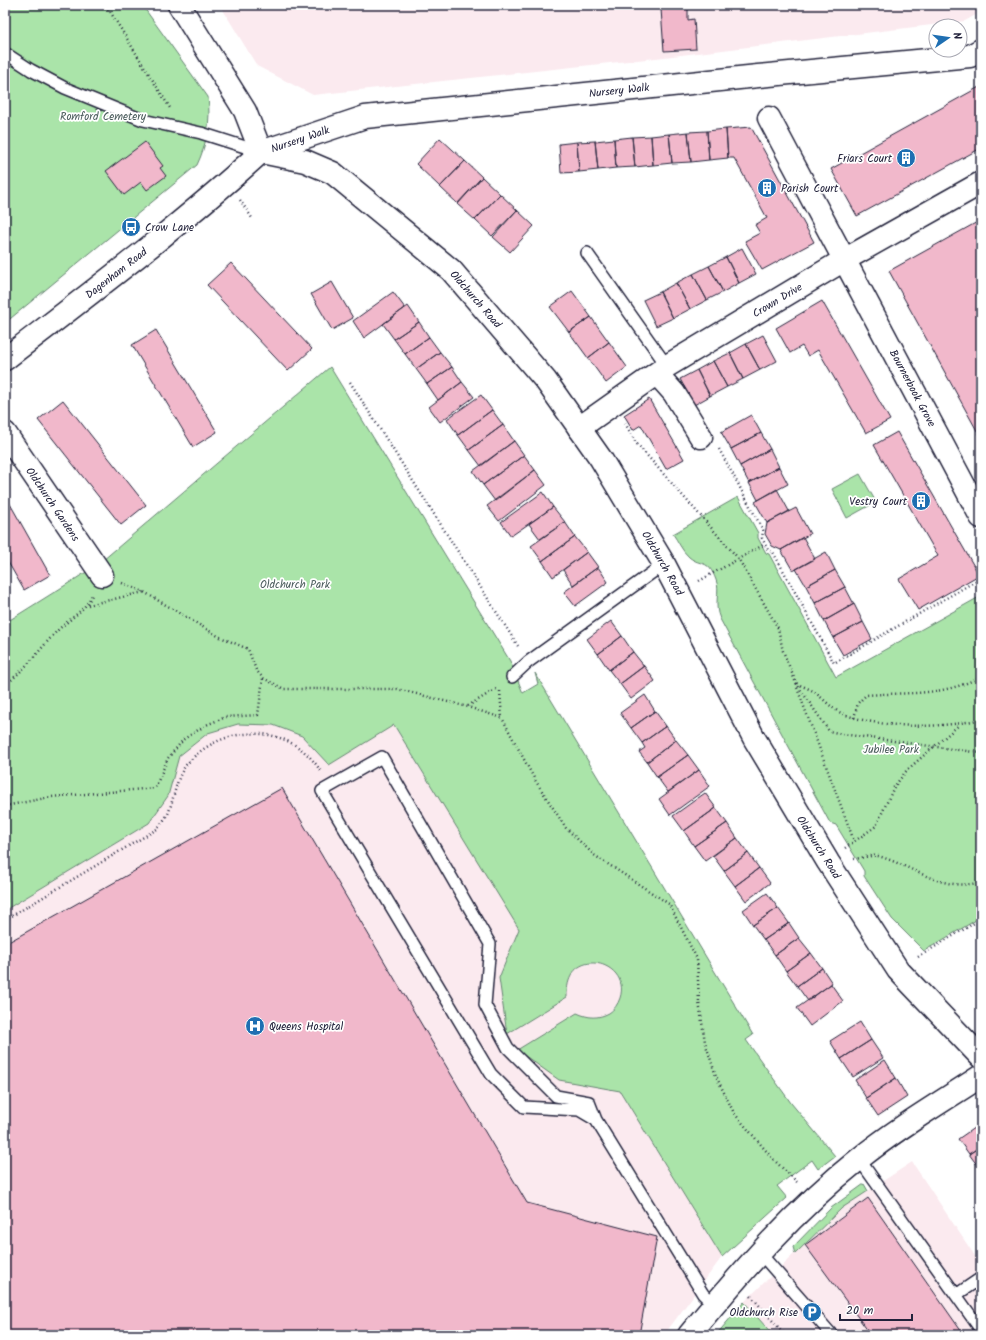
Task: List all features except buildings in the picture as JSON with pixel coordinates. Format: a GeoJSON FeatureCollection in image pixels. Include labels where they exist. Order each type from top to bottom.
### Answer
{"type":"FeatureCollection","features":[{"type":"Feature","properties":{"kind":"street"},"geometry":{"type":"LineString","coordinates":[[179,5],[245,111],[261,152]]}},
{"type":"Feature","properties":{"kind":"street","name":"Nursery Walk"},"geometry":{"type":"LineString","coordinates":[[261,152],[365,117],[766,75],[970,56],[981,50]]}},
{"type":"Feature","properties":{"kind":"street","name":"Bournerbook Grove"},"geometry":{"type":"LineString","coordinates":[[769,118],[844,260],[974,487],[981,517]]}},
{"type":"Feature","properties":{"kind":"street","name":"Dagenham Road"},"geometry":{"type":"LineString","coordinates":[[5,359],[111,278],[228,183],[261,152]]}},
{"type":"Feature","properties":{"kind":"street","name":"Oldchurch Road"},"geometry":{"type":"LineString","coordinates":[[261,152],[305,161],[333,173],[452,270],[546,381],[601,459],[664,564],[680,592],[754,738],[828,862],[898,970],[981,1057]]}},
{"type":"Feature","properties":{"kind":"street","name":"Crown Drive"},"geometry":{"type":"LineString","coordinates":[[579,428],[662,370],[844,260],[981,183]]}},
{"type":"Feature","properties":{"kind":"street"},"geometry":{"type":"LineString","coordinates":[[662,370],[701,437]]}},
{"type":"Feature","properties":{"kind":"street","name":"Oldchurch Gardens"},"geometry":{"type":"LineString","coordinates":[[5,433],[102,575]]}},
{"type":"Feature","properties":{"kind":"street"},"geometry":{"type":"LineString","coordinates":[[689,1335],[759,1252],[814,1199],[859,1159],[981,1076]]}},
{"type":"Feature","properties":{"kind":"lane"},"geometry":{"type":"LineString","coordinates":[[5,53],[31,70],[65,88],[143,120],[201,133],[261,152]]}},
{"type":"Feature","properties":{"kind":"lane"},"geometry":{"type":"LineString","coordinates":[[587,253],[662,370]]}},
{"type":"Feature","properties":{"kind":"lane"},"geometry":{"type":"LineString","coordinates":[[512,676],[528,662],[664,564]]}},
{"type":"Feature","properties":{"kind":"lane"},"geometry":{"type":"LineString","coordinates":[[596,1120],[579,1110],[524,1107],[491,1074],[322,791],[382,758],[490,944],[486,1005],[508,1048],[556,1096],[589,1102],[596,1120],[703,1294],[714,1304]]}},
{"type":"Feature","properties":{"kind":"lane"},"geometry":{"type":"LineString","coordinates":[[859,1159],[981,1330]]}},
{"type":"Feature","properties":{"kind":"lane"},"geometry":{"type":"LineString","coordinates":[[759,1252],[832,1335]]}},
{"type":"Feature","properties":{"kind":"lane"},"geometry":{"type":"LineString","coordinates":[[956,1295],[981,1278]]}},
{"type":"Feature","properties":{"kind":"path"},"geometry":{"type":"LineString","coordinates":[[106,5],[164,98],[181,129]]}},
{"type":"Feature","properties":{"kind":"path"},"geometry":{"type":"LineString","coordinates":[[238,197],[252,218]]}},
{"type":"Feature","properties":{"kind":"path"},"geometry":{"type":"LineString","coordinates":[[350,382],[528,662]]}},
{"type":"Feature","properties":{"kind":"path"},"geometry":{"type":"LineString","coordinates":[[613,404],[636,443],[738,558],[778,628],[783,651],[854,841]]}},
{"type":"Feature","properties":{"kind":"path"},"geometry":{"type":"LineString","coordinates":[[701,437],[711,434],[763,530],[762,538],[768,550],[773,552],[834,663],[981,578]]}},
{"type":"Feature","properties":{"kind":"path"},"geometry":{"type":"LineString","coordinates":[[680,592],[765,544]]}},
{"type":"Feature","properties":{"kind":"path"},"geometry":{"type":"LineString","coordinates":[[88,605],[102,575],[144,592],[218,636],[248,649],[256,670],[263,678],[284,689],[397,689],[468,707],[502,718]]}},
{"type":"Feature","properties":{"kind":"path"},"geometry":{"type":"LineString","coordinates":[[5,685],[14,678],[58,629],[88,605],[144,592]]}},
{"type":"Feature","properties":{"kind":"path"},"geometry":{"type":"LineString","coordinates":[[854,718],[858,703],[866,695],[939,691],[951,689],[981,676]]}},
{"type":"Feature","properties":{"kind":"path"},"geometry":{"type":"LineString","coordinates":[[5,806],[51,797],[156,788],[168,758],[184,739],[206,725],[226,717],[258,714],[263,678]]}},
{"type":"Feature","properties":{"kind":"path"},"geometry":{"type":"LineString","coordinates":[[796,683],[813,691],[827,704],[839,711],[854,718],[879,724],[960,725],[981,719]]}},
{"type":"Feature","properties":{"kind":"path"},"geometry":{"type":"LineString","coordinates":[[796,683],[829,731],[981,753]]}},
{"type":"Feature","properties":{"kind":"path"},"geometry":{"type":"LineString","coordinates":[[468,707],[500,686],[502,718],[535,780],[566,828],[594,854],[669,904],[697,959],[699,1002],[705,1042],[716,1076],[728,1101],[734,1113],[773,1159],[814,1199]]}},
{"type":"Feature","properties":{"kind":"path"},"geometry":{"type":"LineString","coordinates":[[828,862],[876,826],[894,787],[907,770],[932,747],[960,725]]}},
{"type":"Feature","properties":{"kind":"path"},"geometry":{"type":"LineString","coordinates":[[5,920],[157,829],[167,816],[185,767],[198,752],[220,739],[248,733],[266,733],[284,739],[303,750],[317,765],[329,787]]}},
{"type":"Feature","properties":{"kind":"path"},"geometry":{"type":"LineString","coordinates":[[828,862],[877,856],[938,882],[954,885],[972,885],[981,882]]}},
{"type":"Feature","properties":{"kind":"path"},"geometry":{"type":"LineString","coordinates":[[898,970],[981,918]]}},
{"type":"Feature","properties":{"kind":"path"},"geometry":{"type":"LineString","coordinates":[[751,1295],[785,1335]]}},
{"type":"Feature","properties":{"kind":"shaded area"},"geometry":{"type":"Polygon","coordinates":[[[220,5],[981,5],[981,12],[968,19],[968,18],[928,18],[928,25],[656,58],[313,95],[257,66],[220,5]]]}},
{"type":"Feature","properties":{"kind":"shaded area","name":"Queens Hospital"},"geometry":{"type":"Polygon","coordinates":[[[238,724],[273,725],[302,736],[329,765],[394,725],[520,929],[500,978],[507,1033],[567,997],[566,984],[570,975],[580,966],[597,963],[610,968],[616,974],[620,983],[621,994],[618,1003],[609,1013],[599,1017],[584,1016],[559,1080],[620,1091],[722,1257],[664,1335],[5,1335],[5,910],[149,823],[168,796],[179,756],[208,733],[238,724]]]}},
{"type":"Feature","properties":{"kind":"shaded area"},"geometry":{"type":"Polygon","coordinates":[[[912,1162],[981,1265],[981,1335],[773,1335],[744,1302],[842,1208],[912,1162]]]}},
{"type":"Feature","properties":{"kind":"green space","name":"Romford Cemetery"},"geometry":{"type":"Polygon","coordinates":[[[5,5],[142,5],[208,97],[209,114],[206,140],[197,165],[5,323],[5,5]]]}},
{"type":"Feature","properties":{"kind":"green space","name":"Oldchurch Park"},"geometry":{"type":"Polygon","coordinates":[[[330,367],[510,661],[523,693],[538,684],[535,673],[753,1035],[746,1040],[791,1103],[835,1156],[818,1169],[812,1160],[777,1186],[787,1198],[722,1257],[620,1091],[559,1080],[517,1050],[577,1013],[593,1017],[605,1015],[611,1012],[616,1007],[620,998],[621,985],[616,975],[608,967],[597,963],[586,964],[576,969],[569,980],[567,997],[507,1034],[499,978],[519,929],[394,725],[329,765],[302,736],[273,725],[238,724],[208,733],[179,756],[168,796],[149,823],[5,910],[5,623],[96,566],[330,367]]]}},
{"type":"Feature","properties":{"kind":"green space"},"geometry":{"type":"Polygon","coordinates":[[[860,474],[876,502],[847,518],[832,489],[860,474]]]}},
{"type":"Feature","properties":{"kind":"green space","name":"Jubilee Park"},"geometry":{"type":"Polygon","coordinates":[[[738,497],[758,533],[758,538],[766,553],[769,554],[836,677],[981,596],[981,917],[924,951],[892,919],[864,876],[864,871],[836,825],[830,823],[720,619],[717,608],[718,589],[713,573],[704,564],[689,557],[673,534],[738,497]]]}},
{"type":"Feature","properties":{"kind":"green space"},"geometry":{"type":"Polygon","coordinates":[[[864,1184],[868,1191],[842,1208],[795,1254],[793,1247],[831,1208],[864,1184]]]}},
{"type":"Feature","properties":{"kind":"green space"},"geometry":{"type":"Polygon","coordinates":[[[744,1302],[773,1335],[716,1335],[744,1302]]]}},
{"type":"Feature","properties":{"kind":"place","name":"Friars Court"},"geometry":{"type":"Point","coordinates":[906,158]}},
{"type":"Feature","properties":{"kind":"place","name":"Parish Court"},"geometry":{"type":"Point","coordinates":[767,188]}},
{"type":"Feature","properties":{"kind":"place","name":"Crow Lane"},"geometry":{"type":"Point","coordinates":[131,227]}},
{"type":"Feature","properties":{"kind":"place","name":"Vestry Court"},"geometry":{"type":"Point","coordinates":[921,501]}},
{"type":"Feature","properties":{"kind":"place","name":"Queens Hospital"},"geometry":{"type":"Point","coordinates":[255,1026]}},
{"type":"Feature","properties":{"kind":"place","name":"Oldchurch Rise"},"geometry":{"type":"Point","coordinates":[812,1312]}}]}
